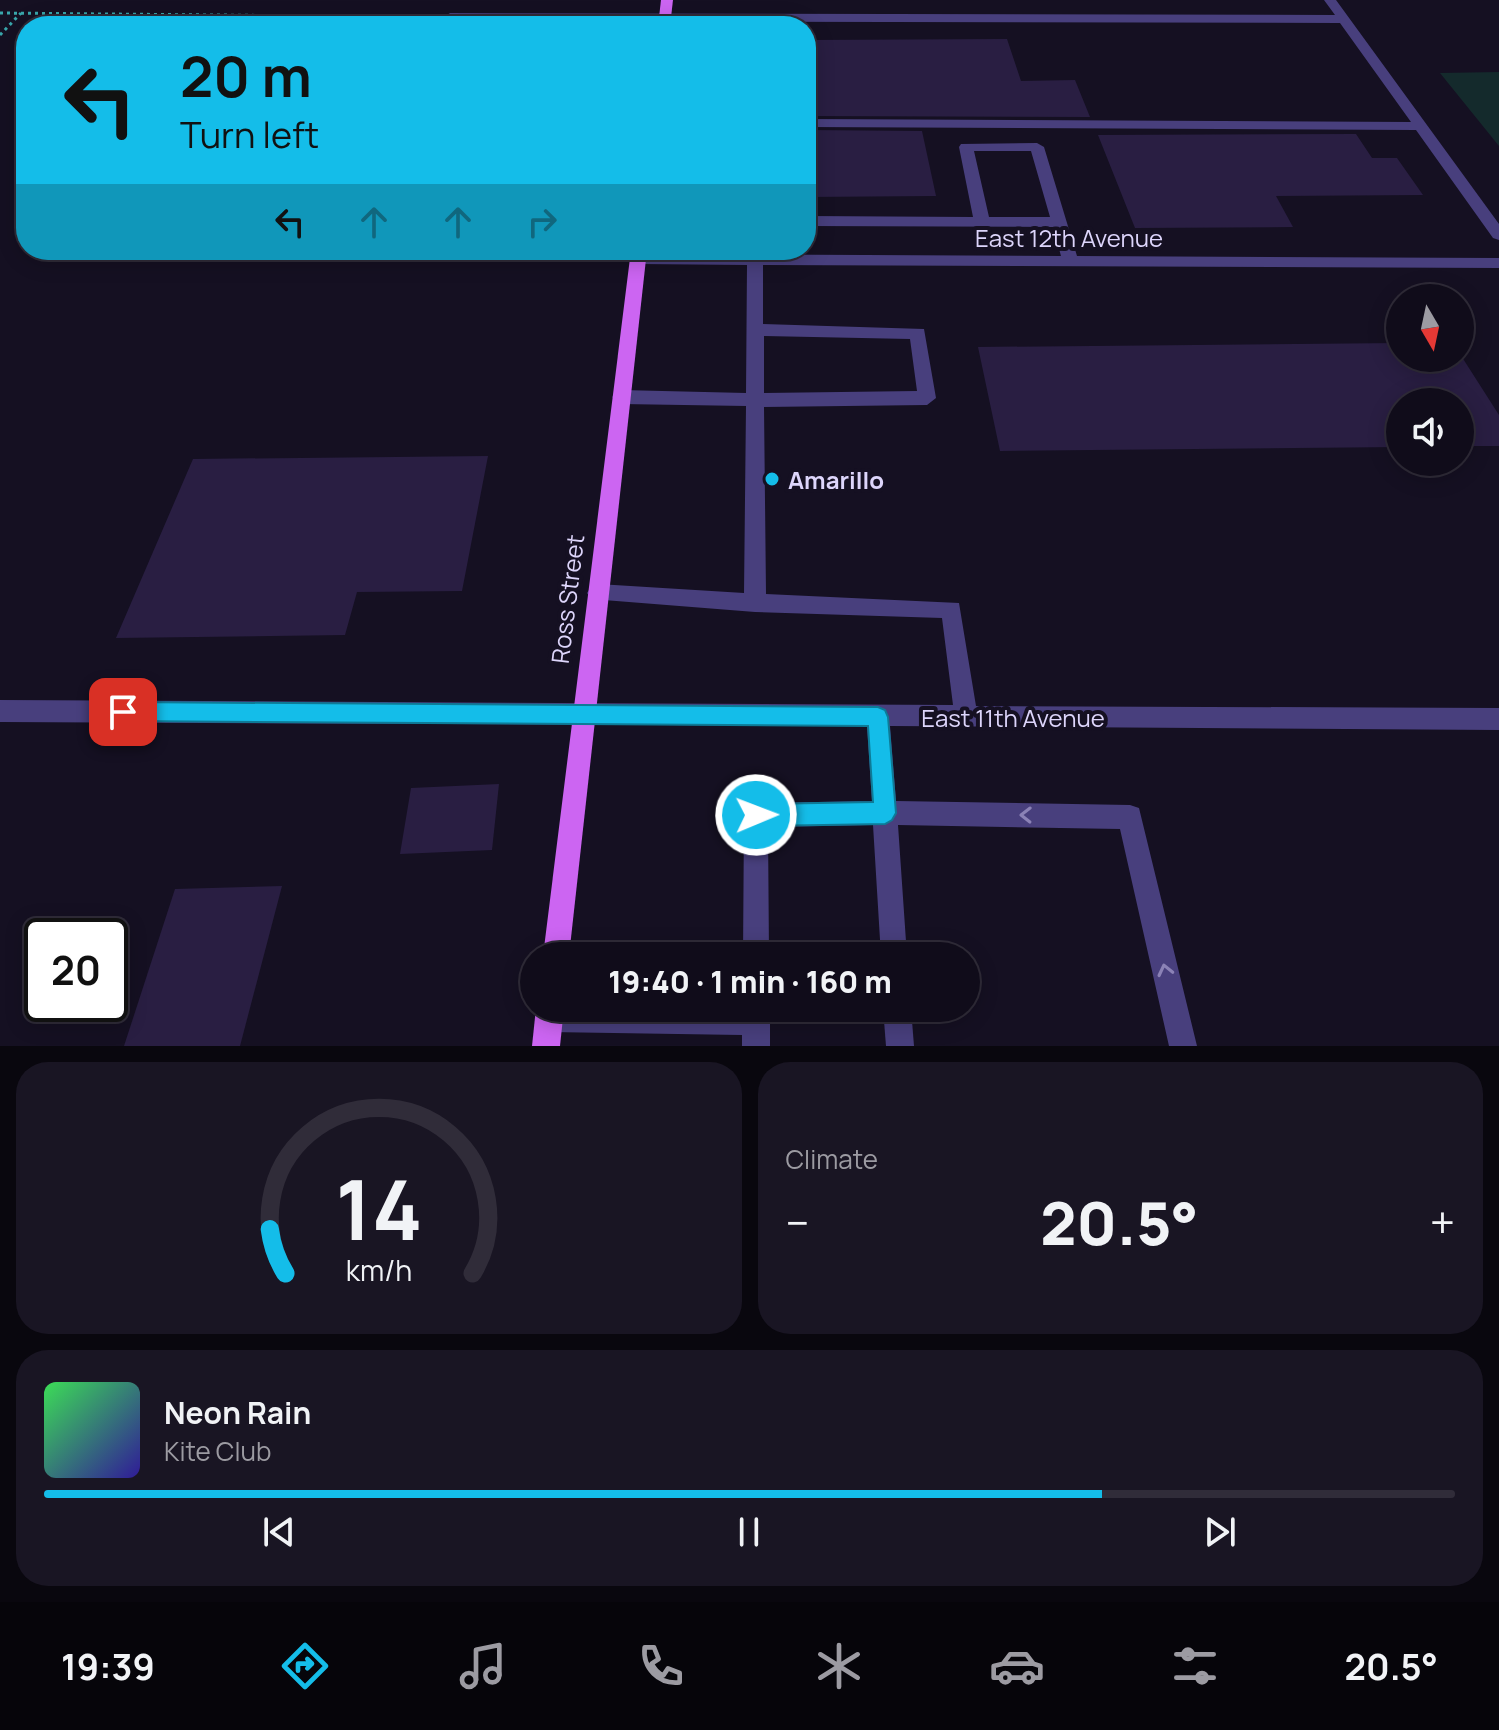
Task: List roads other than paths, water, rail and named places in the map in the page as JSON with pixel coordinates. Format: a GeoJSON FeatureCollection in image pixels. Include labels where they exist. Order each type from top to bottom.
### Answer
{"type":"FeatureCollection","features":[{"type":"Feature","properties":{"kind":"main road","name":"Ross Street"},"geometry":{"type":"LineString","coordinates":[[558,942],[637,260]]}},
{"type":"Feature","properties":{"kind":"main road"},"geometry":{"type":"LineString","coordinates":[[546,1046],[549,1022]]}},
{"type":"Feature","properties":{"kind":"street"},"geometry":{"type":"LineString","coordinates":[[1330,0],[1499,235]]}},
{"type":"Feature","properties":{"kind":"street"},"geometry":{"type":"LineString","coordinates":[[816,21],[1343,19]]}},
{"type":"Feature","properties":{"kind":"street"},"geometry":{"type":"LineString","coordinates":[[816,123],[1420,126]]}},
{"type":"Feature","properties":{"kind":"street"},"geometry":{"type":"LineString","coordinates":[[982,222],[966,147],[1037,147],[1071,261]]}},
{"type":"Feature","properties":{"kind":"street"},"geometry":{"type":"LineString","coordinates":[[816,221],[1058,222]]}},
{"type":"Feature","properties":{"kind":"street"},"geometry":{"type":"LineString","coordinates":[[755,260],[755,603]]}},
{"type":"Feature","properties":{"kind":"street","name":"East 12th Avenue"},"geometry":{"type":"LineString","coordinates":[[755,260],[1499,263]]}},
{"type":"Feature","properties":{"kind":"street"},"geometry":{"type":"LineString","coordinates":[[621,397],[754,400],[927,398],[918,333],[755,330]]}},
{"type":"Feature","properties":{"kind":"street"},"geometry":{"type":"LineString","coordinates":[[598,593],[755,603],[951,609],[966,717]]}},
{"type":"Feature","properties":{"kind":"street","name":"East 11th Avenue"},"geometry":{"type":"LineString","coordinates":[[0,711],[1499,719]]}},
{"type":"Feature","properties":{"kind":"street"},"geometry":{"type":"LineString","coordinates":[[878,717],[893,942]]}},
{"type":"Feature","properties":{"kind":"street"},"geometry":{"type":"LineString","coordinates":[[756,942],[756,815],[885,813],[1130,817],[1183,1046]]}},
{"type":"Feature","properties":{"kind":"street"},"geometry":{"type":"LineString","coordinates":[[704,1022],[756,1025]]}},
{"type":"Feature","properties":{"kind":"street"},"geometry":{"type":"LineString","coordinates":[[898,1022],[900,1046]]}},
{"type":"Feature","properties":{"kind":"place","name":"Amarillo"},"geometry":{"type":"Point","coordinates":[772,479]}}]}
